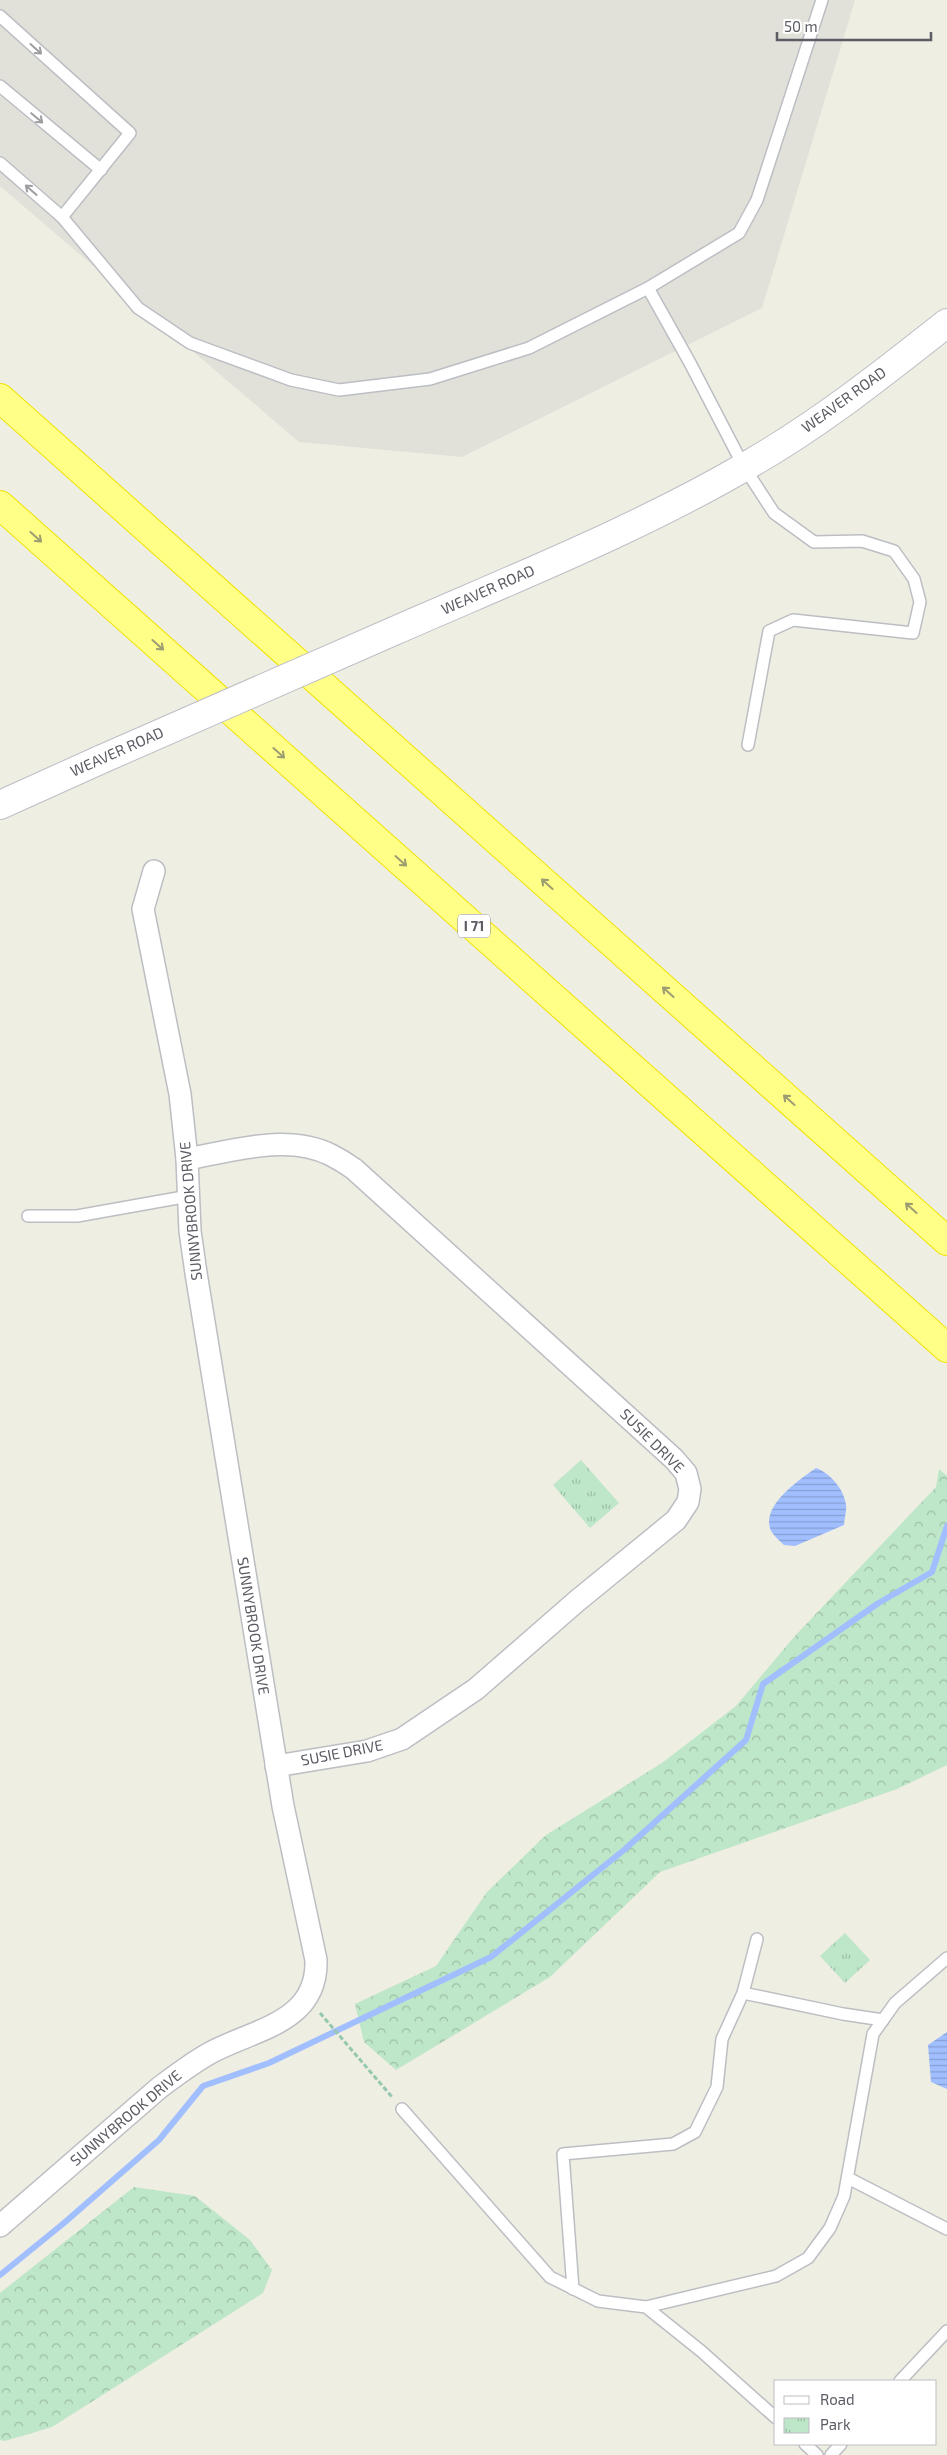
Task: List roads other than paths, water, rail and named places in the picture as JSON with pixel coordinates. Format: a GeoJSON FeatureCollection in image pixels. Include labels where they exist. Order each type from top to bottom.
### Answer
{"type":"FeatureCollection","features":[{"type":"Feature","properties":{"kind":"highway"},"geometry":{"type":"LineString","coordinates":[[0,398],[947,1241]]}},
{"type":"Feature","properties":{"kind":"highway","name":"I 71"},"geometry":{"type":"LineString","coordinates":[[0,505],[947,1348]]}},
{"type":"Feature","properties":{"kind":"main road","name":"WEAVER ROAD"},"geometry":{"type":"LineString","coordinates":[[0,805],[594,543],[689,497],[744,467],[809,426],[947,323]]}},
{"type":"Feature","properties":{"kind":"street","name":"SUNNYBROOK DRIVE"},"geometry":{"type":"LineString","coordinates":[[0,2226],[159,2088],[209,2054],[292,2015],[307,1998],[316,1977],[316,1960],[276,1766],[196,1273],[190,1231],[187,1159],[172,1046],[143,909],[154,871]]}},
{"type":"Feature","properties":{"kind":"street","name":"SUSIE DRIVE"},"geometry":{"type":"LineString","coordinates":[[187,1159],[270,1144],[306,1147],[330,1154],[354,1169],[674,1459],[686,1473],[690,1489],[688,1502],[676,1520],[577,1600],[476,1689],[402,1739],[367,1751],[276,1766]]}},
{"type":"Feature","properties":{"kind":"lane"},"geometry":{"type":"LineString","coordinates":[[0,163],[62,217],[138,308],[190,343],[291,380],[339,390],[430,379],[530,348],[648,288],[739,233],[758,200],[817,22],[822,0]]}},
{"type":"Feature","properties":{"kind":"lane"},"geometry":{"type":"LineString","coordinates":[[0,16],[130,133],[62,217]]}},
{"type":"Feature","properties":{"kind":"lane"},"geometry":{"type":"LineString","coordinates":[[0,86],[100,170]]}},
{"type":"Feature","properties":{"kind":"lane"},"geometry":{"type":"LineString","coordinates":[[648,288],[690,363],[744,467],[774,513],[814,542],[862,540],[894,550],[914,579],[920,602],[913,633],[793,620],[769,631],[748,745]]}},
{"type":"Feature","properties":{"kind":"lane"},"geometry":{"type":"LineString","coordinates":[[28,1216],[77,1216],[189,1196]]}},
{"type":"Feature","properties":{"kind":"lane"},"geometry":{"type":"LineString","coordinates":[[573,2289],[563,2154],[673,2144],[695,2132],[717,2086],[722,2039],[743,1993],[757,1939]]}},
{"type":"Feature","properties":{"kind":"lane"},"geometry":{"type":"LineString","coordinates":[[402,2109],[550,2277],[598,2301],[646,2307],[776,2276],[808,2258],[830,2228],[844,2196],[873,2034],[895,2003],[947,1958]]}},
{"type":"Feature","properties":{"kind":"lane"},"geometry":{"type":"LineString","coordinates":[[743,1993],[843,2014],[883,2020]]}},
{"type":"Feature","properties":{"kind":"lane"},"geometry":{"type":"LineString","coordinates":[[848,2178],[947,2229]]}},
{"type":"Feature","properties":{"kind":"lane"},"geometry":{"type":"LineString","coordinates":[[646,2307],[701,2351],[774,2416]]}},
{"type":"Feature","properties":{"kind":"lane"},"geometry":{"type":"LineString","coordinates":[[901,2380],[947,2331]]}},
{"type":"Feature","properties":{"kind":"lane"},"geometry":{"type":"LineString","coordinates":[[806,2445],[817,2455]]}},
{"type":"Feature","properties":{"kind":"lane"},"geometry":{"type":"LineString","coordinates":[[830,2455],[840,2445]]}},
{"type":"Feature","properties":{"kind":"water"},"geometry":{"type":"Polygon","coordinates":[[[816,1468],[836,1482],[845,1499],[844,1525],[795,1546],[784,1545],[771,1531],[769,1522],[771,1512],[776,1503],[791,1487],[816,1468]]]}},
{"type":"Feature","properties":{"kind":"water"},"geometry":{"type":"Polygon","coordinates":[[[947,2032],[947,2089],[931,2082],[928,2045],[947,2032]]]}},
{"type":"Feature","properties":{"kind":"waterway"},"geometry":{"type":"LineString","coordinates":[[0,2275],[64,2223],[159,2140],[203,2086],[269,2063],[491,1957],[624,1850],[746,1740],[763,1684],[877,1604],[932,1572],[947,1526]]}}]}
